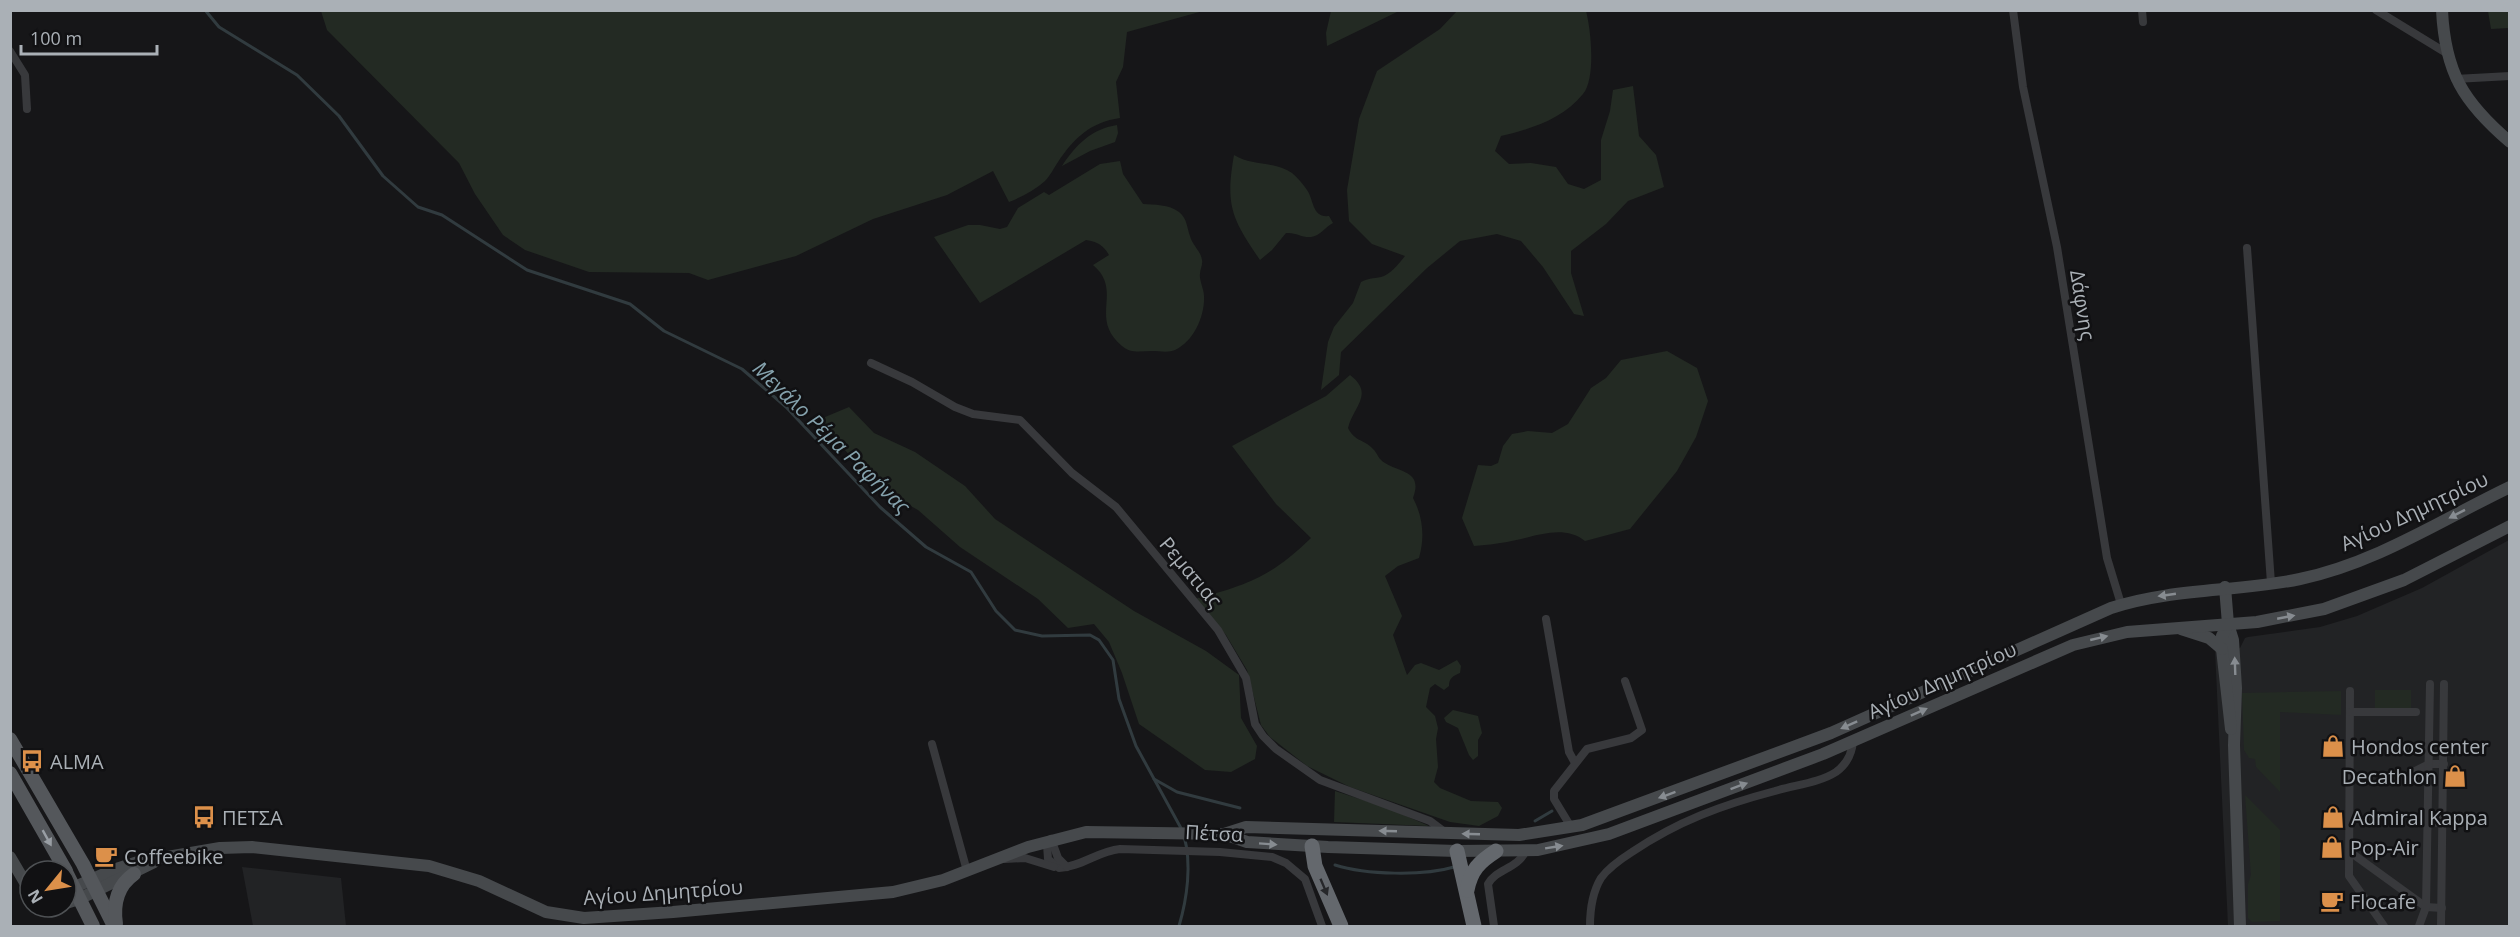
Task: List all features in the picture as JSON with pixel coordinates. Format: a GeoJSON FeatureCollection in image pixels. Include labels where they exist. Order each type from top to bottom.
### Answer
{"type":"FeatureCollection","features":[{"type":"Feature","properties":{"kind":"highway"},"geometry":{"type":"LineString","coordinates":[[1312,846],[1315,866],[1341,927]]}},
{"type":"Feature","properties":{"kind":"highway"},"geometry":{"type":"LineString","coordinates":[[1457,851],[1474,927]]}},
{"type":"Feature","properties":{"kind":"highway"},"geometry":{"type":"LineString","coordinates":[[1467,893],[1472,871],[1482,860],[1496,851]]}},
{"type":"Feature","properties":{"kind":"main road"},"geometry":{"type":"LineString","coordinates":[[10,739],[43,791],[115,927]]}},
{"type":"Feature","properties":{"kind":"main road"},"geometry":{"type":"LineString","coordinates":[[10,773],[59,859]]}},
{"type":"Feature","properties":{"kind":"main road"},"geometry":{"type":"LineString","coordinates":[[115,927],[114,912],[117,897],[123,884],[134,874]]}},
{"type":"Feature","properties":{"kind":"main road"},"geometry":{"type":"LineString","coordinates":[[78,905],[93,927]]}},
{"type":"Feature","properties":{"kind":"street","name":"Δάφνης"},"geometry":{"type":"LineString","coordinates":[[2013,10],[2023,87],[2057,247],[2107,558],[2121,604]]}},
{"type":"Feature","properties":{"kind":"street"},"geometry":{"type":"LineString","coordinates":[[2142,10],[2143,22]]}},
{"type":"Feature","properties":{"kind":"street"},"geometry":{"type":"LineString","coordinates":[[2376,10],[2448,54]]}},
{"type":"Feature","properties":{"kind":"street"},"geometry":{"type":"LineString","coordinates":[[2442,10],[2448,54],[2456,79],[2469,101],[2510,142]]}},
{"type":"Feature","properties":{"kind":"street"},"geometry":{"type":"LineString","coordinates":[[10,51],[25,75],[27,109]]}},
{"type":"Feature","properties":{"kind":"street"},"geometry":{"type":"LineString","coordinates":[[2456,79],[2510,76]]}},
{"type":"Feature","properties":{"kind":"street"},"geometry":{"type":"LineString","coordinates":[[2247,248],[2271,583]]}},
{"type":"Feature","properties":{"kind":"street","name":"Ρεματιας"},"geometry":{"type":"LineString","coordinates":[[870,363],[902,376],[955,408],[973,414],[1020,420],[1072,473],[1116,507],[1218,630],[1246,678],[1255,724],[1276,749],[1320,780],[1430,820],[1446,833]]}},
{"type":"Feature","properties":{"kind":"street","name":"Αγίου Δημητρίου"},"geometry":{"type":"LineString","coordinates":[[1446,833],[1519,835],[1571,827],[1604,818],[1817,739],[2121,604],[2160,595],[2307,577],[2367,558],[2510,488]]}},
{"type":"Feature","properties":{"kind":"street","name":"Αγίου Δημητρίου"},"geometry":{"type":"LineString","coordinates":[[1387,849],[1526,851],[1562,846],[1609,834],[1853,741],[2063,648],[2119,633],[2228,624],[2290,616],[2356,599],[2419,573],[2510,526]]}},
{"type":"Feature","properties":{"kind":"street"},"geometry":{"type":"LineString","coordinates":[[2225,588],[2228,624],[2234,653],[2237,713],[2234,745]]}},
{"type":"Feature","properties":{"kind":"street"},"geometry":{"type":"LineString","coordinates":[[1546,619],[1569,752],[1575,763]]}},
{"type":"Feature","properties":{"kind":"street"},"geometry":{"type":"LineString","coordinates":[[2228,624],[2222,636],[2222,649],[2234,745],[2240,927]]}},
{"type":"Feature","properties":{"kind":"street"},"geometry":{"type":"LineString","coordinates":[[2177,628],[2209,638],[2222,649]]}},
{"type":"Feature","properties":{"kind":"street"},"geometry":{"type":"LineString","coordinates":[[1571,827],[1553,794],[1583,752],[1591,747],[1631,738],[1640,733],[1642,725],[1625,681]]}},
{"type":"Feature","properties":{"kind":"street"},"geometry":{"type":"LineString","coordinates":[[2419,927],[2426,907],[2430,684]]}},
{"type":"Feature","properties":{"kind":"street"},"geometry":{"type":"LineString","coordinates":[[2441,927],[2444,684]]}},
{"type":"Feature","properties":{"kind":"street"},"geometry":{"type":"LineString","coordinates":[[2350,691],[2349,876],[2384,927]]}},
{"type":"Feature","properties":{"kind":"street"},"geometry":{"type":"LineString","coordinates":[[2350,712],[2416,712]]}},
{"type":"Feature","properties":{"kind":"street"},"geometry":{"type":"LineString","coordinates":[[1590,927],[1590,913],[1596,888],[1608,870],[1620,860],[1689,818],[1744,799],[1833,774],[1849,759],[1853,741]]}},
{"type":"Feature","properties":{"kind":"street"},"geometry":{"type":"LineString","coordinates":[[932,744],[968,871]]}},
{"type":"Feature","properties":{"kind":"street"},"geometry":{"type":"LineString","coordinates":[[2415,771],[2429,764],[2444,764]]}},
{"type":"Feature","properties":{"kind":"street"},"geometry":{"type":"LineString","coordinates":[[2415,822],[2443,823]]}},
{"type":"Feature","properties":{"kind":"street","name":"Πέτσα"},"geometry":{"type":"LineString","coordinates":[[1224,834],[1246,827],[1446,833]]}},
{"type":"Feature","properties":{"kind":"street"},"geometry":{"type":"LineString","coordinates":[[1312,846],[1313,829]]}},
{"type":"Feature","properties":{"kind":"street","name":"Πέτσα"},"geometry":{"type":"LineString","coordinates":[[996,859],[1052,839],[1086,832],[1123,831],[1224,834],[1247,842],[1387,849]]}},
{"type":"Feature","properties":{"kind":"street"},"geometry":{"type":"LineString","coordinates":[[1446,833],[1457,851]]}},
{"type":"Feature","properties":{"kind":"street"},"geometry":{"type":"LineString","coordinates":[[1052,839],[1054,852],[1063,867]]}},
{"type":"Feature","properties":{"kind":"street","name":"Αγίου Δημητρίου"},"geometry":{"type":"LineString","coordinates":[[158,860],[210,849],[252,847],[429,866],[479,881],[546,912],[584,918],[892,892],[926,885],[996,859]]}},
{"type":"Feature","properties":{"kind":"street","name":"Πέτσα"},"geometry":{"type":"LineString","coordinates":[[1063,867],[1095,855],[1120,849],[1220,852],[1272,857],[1296,870],[1305,879],[1322,927]]}},
{"type":"Feature","properties":{"kind":"street"},"geometry":{"type":"LineString","coordinates":[[1494,927],[1488,884],[1495,875],[1519,862],[1526,851]]}},
{"type":"Feature","properties":{"kind":"street"},"geometry":{"type":"LineString","coordinates":[[2350,852],[2426,907],[2442,908]]}},
{"type":"Feature","properties":{"kind":"street"},"geometry":{"type":"LineString","coordinates":[[10,856],[18,870]]}},
{"type":"Feature","properties":{"kind":"street"},"geometry":{"type":"LineString","coordinates":[[996,859],[1026,858],[1063,867]]}},
{"type":"Feature","properties":{"kind":"street"},"geometry":{"type":"LineString","coordinates":[[94,885],[126,865],[158,860]]}},
{"type":"Feature","properties":{"kind":"street"},"geometry":{"type":"LineString","coordinates":[[78,892],[134,874],[158,860]]}},
{"type":"Feature","properties":{"kind":"shaded area"},"geometry":{"type":"Polygon","coordinates":[[[321,10],[1203,11],[1127,32],[1123,67],[1116,82],[1120,118],[1100,123],[1084,132],[1064,153],[1045,181],[1028,193],[1009,202],[993,171],[947,195],[873,219],[796,256],[708,280],[689,273],[589,272],[525,250],[503,235],[475,194],[459,163],[327,30],[321,10]]]}},
{"type":"Feature","properties":{"kind":"shaded area"},"geometry":{"type":"Polygon","coordinates":[[[1331,10],[1399,11],[1327,46],[1326,33],[1331,10]]]}},
{"type":"Feature","properties":{"kind":"shaded area"},"geometry":{"type":"Polygon","coordinates":[[[1457,11],[1586,11],[1591,41],[1591,66],[1590,77],[1583,94],[1566,110],[1546,122],[1501,136],[1495,151],[1509,164],[1531,163],[1556,167],[1568,184],[1584,189],[1601,180],[1601,140],[1610,111],[1613,90],[1633,86],[1639,136],[1656,155],[1664,187],[1628,201],[1606,224],[1571,251],[1571,273],[1584,316],[1574,314],[1543,267],[1521,241],[1497,234],[1460,241],[1427,268],[1341,352],[1339,375],[1321,390],[1328,342],[1334,327],[1353,303],[1361,282],[1388,274],[1405,256],[1372,244],[1349,221],[1347,190],[1359,119],[1377,71],[1440,29],[1457,11]]]}},
{"type":"Feature","properties":{"kind":"shaded area"},"geometry":{"type":"Polygon","coordinates":[[[2488,11],[2509,11],[2509,28],[2491,29],[2488,11]]]}},
{"type":"Feature","properties":{"kind":"shaded area"},"geometry":{"type":"Polygon","coordinates":[[[1117,125],[1118,133],[1115,142],[1090,151],[1062,166],[1085,139],[1099,130],[1117,125]]]}},
{"type":"Feature","properties":{"kind":"shaded area"},"geometry":{"type":"Polygon","coordinates":[[[1234,155],[1292,173],[1307,190],[1316,211],[1323,216],[1329,216],[1333,223],[1311,237],[1286,233],[1260,260],[1243,233],[1233,211],[1230,187],[1234,155]]]}},
{"type":"Feature","properties":{"kind":"shaded area"},"geometry":{"type":"Polygon","coordinates":[[[1120,161],[1123,174],[1143,204],[1166,206],[1182,214],[1191,239],[1201,257],[1203,312],[1188,341],[1175,350],[1167,352],[1133,351],[1125,349],[1112,336],[1107,325],[1106,285],[1102,275],[1093,265],[1109,255],[1097,243],[1086,240],[980,303],[934,237],[968,225],[1000,229],[1007,227],[1018,208],[1044,192],[1049,195],[1100,164],[1120,161]]]}},
{"type":"Feature","properties":{"kind":"shaded area"},"geometry":{"type":"Polygon","coordinates":[[[1667,351],[1697,368],[1708,401],[1696,437],[1677,471],[1630,529],[1585,541],[1567,533],[1557,532],[1503,543],[1474,546],[1462,518],[1478,465],[1491,466],[1498,463],[1503,446],[1512,434],[1528,431],[1552,433],[1568,424],[1591,388],[1606,378],[1621,360],[1667,351]]]}},
{"type":"Feature","properties":{"kind":"shaded area"},"geometry":{"type":"Polygon","coordinates":[[[1350,375],[1361,388],[1362,395],[1348,428],[1351,433],[1370,446],[1383,461],[1409,474],[1415,483],[1413,498],[1422,527],[1419,558],[1398,566],[1385,576],[1402,616],[1393,635],[1407,675],[1415,665],[1421,663],[1439,670],[1457,660],[1461,666],[1460,673],[1452,678],[1449,686],[1444,690],[1435,684],[1430,688],[1426,707],[1435,716],[1438,728],[1436,739],[1438,767],[1434,782],[1440,788],[1471,801],[1498,802],[1502,808],[1498,816],[1479,826],[1450,822],[1350,787],[1307,766],[1270,737],[1261,725],[1247,670],[1226,635],[1195,599],[1245,584],[1284,562],[1311,538],[1276,504],[1232,446],[1326,396],[1350,375]]]}},
{"type":"Feature","properties":{"kind":"shaded area"},"geometry":{"type":"Polygon","coordinates":[[[849,407],[874,433],[915,452],[965,486],[995,519],[1134,611],[1206,651],[1239,675],[1241,718],[1257,746],[1255,759],[1231,772],[1205,770],[1139,724],[1109,642],[1094,624],[1068,628],[1038,599],[960,547],[918,510],[880,489],[818,420],[849,407]]]}},
{"type":"Feature","properties":{"kind":"shaded area"},"geometry":{"type":"Polygon","coordinates":[[[2509,540],[2509,926],[2228,926],[2215,650],[2240,648],[2245,638],[2248,637],[2320,627],[2357,616],[2422,588],[2509,540]]]}},
{"type":"Feature","properties":{"kind":"shaded area"},"geometry":{"type":"Polygon","coordinates":[[[2375,690],[2411,690],[2411,710],[2375,710],[2375,690]]]}},
{"type":"Feature","properties":{"kind":"shaded area"},"geometry":{"type":"Polygon","coordinates":[[[2341,691],[2341,715],[2280,712],[2280,792],[2256,767],[2255,759],[2249,758],[2244,750],[2242,693],[2341,691]]]}},
{"type":"Feature","properties":{"kind":"shaded area"},"geometry":{"type":"Polygon","coordinates":[[[1453,710],[1478,716],[1482,733],[1478,740],[1478,756],[1473,760],[1458,728],[1446,722],[1444,718],[1453,710]]]}},
{"type":"Feature","properties":{"kind":"shaded area"},"geometry":{"type":"Polygon","coordinates":[[[1335,791],[1388,808],[1429,826],[1334,822],[1335,791]]]}},
{"type":"Feature","properties":{"kind":"shaded area"},"geometry":{"type":"Polygon","coordinates":[[[2245,795],[2280,830],[2280,921],[2252,922],[2248,918],[2248,884],[2251,875],[2245,795]]]}},
{"type":"Feature","properties":{"kind":"shaded area"},"geometry":{"type":"Polygon","coordinates":[[[242,867],[341,878],[346,926],[253,926],[242,867]]]}},
{"type":"Feature","properties":{"kind":"waterway","name":"Μεγάλο Ρέμα Ραφήνας"},"geometry":{"type":"LineString","coordinates":[[205,10],[219,27],[297,75],[339,116],[383,176],[418,207],[442,215],[527,270],[630,304],[664,331],[742,369],[786,407],[880,507],[926,547],[971,572],[996,611],[1015,630],[1042,636],[1090,635],[1099,640],[1113,660],[1119,699],[1136,746],[1182,830]]}},
{"type":"Feature","properties":{"kind":"waterway"},"geometry":{"type":"LineString","coordinates":[[1154,779],[1177,792],[1240,808]]}},
{"type":"Feature","properties":{"kind":"waterway"},"geometry":{"type":"LineString","coordinates":[[1535,821],[1552,811]]}},
{"type":"Feature","properties":{"kind":"waterway","name":"Μεγάλο Ρέμα Ραφήνας"},"geometry":{"type":"LineString","coordinates":[[1179,926],[1188,881],[1188,858],[1184,836]]}},
{"type":"Feature","properties":{"kind":"waterway"},"geometry":{"type":"LineString","coordinates":[[1335,865],[1362,871],[1395,873],[1427,872],[1454,867]]}},
{"type":"Feature","properties":{"kind":"place","name":"Hondos center"},"geometry":{"type":"Point","coordinates":[2333,746]}},
{"type":"Feature","properties":{"kind":"place","name":"ALMA"},"geometry":{"type":"Point","coordinates":[32,761]}},
{"type":"Feature","properties":{"kind":"place","name":"Decathlon"},"geometry":{"type":"Point","coordinates":[2455,776]}},
{"type":"Feature","properties":{"kind":"place","name":"ΠΕΤΣΑ"},"geometry":{"type":"Point","coordinates":[204,817]}},
{"type":"Feature","properties":{"kind":"place","name":"Admiral Kappa"},"geometry":{"type":"Point","coordinates":[2333,817]}},
{"type":"Feature","properties":{"kind":"place","name":"Pop-Air"},"geometry":{"type":"Point","coordinates":[2332,847]}},
{"type":"Feature","properties":{"kind":"place","name":"Coffeebike"},"geometry":{"type":"Point","coordinates":[106,856]}},
{"type":"Feature","properties":{"kind":"place","name":"Flocafe"},"geometry":{"type":"Point","coordinates":[2332,901]}}]}
